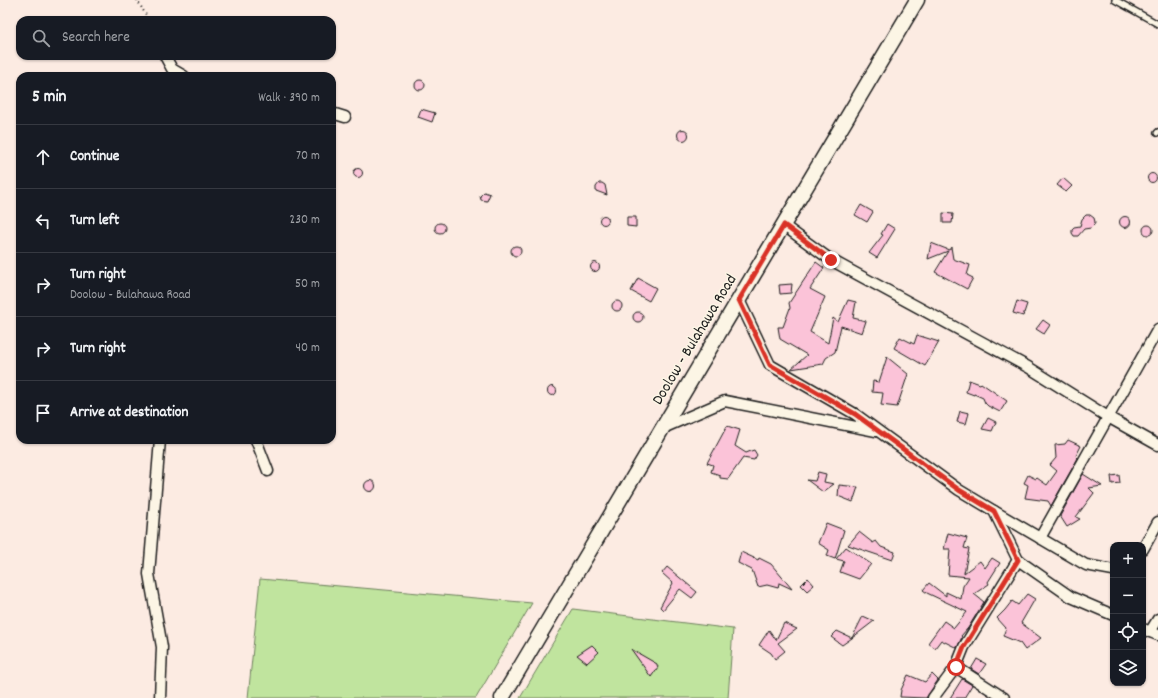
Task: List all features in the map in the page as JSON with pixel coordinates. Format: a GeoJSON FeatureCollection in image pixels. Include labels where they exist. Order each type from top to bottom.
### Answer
{"type":"FeatureCollection","features":[{"type":"Feature","properties":{"kind":"main road","name":"Doolow - Bulahawa Road"},"geometry":{"type":"LineString","coordinates":[[502,698],[917,0]]}},
{"type":"Feature","properties":{"kind":"street"},"geometry":{"type":"LineString","coordinates":[[167,60],[172,69],[177,72]]}},
{"type":"Feature","properties":{"kind":"street"},"geometry":{"type":"LineString","coordinates":[[336,114],[345,117]]}},
{"type":"Feature","properties":{"kind":"street"},"geometry":{"type":"LineString","coordinates":[[784,225],[831,260],[1028,367],[1108,417],[1158,445]]}},
{"type":"Feature","properties":{"kind":"street"},"geometry":{"type":"LineString","coordinates":[[739,300],[770,365],[855,414],[959,490],[1086,565],[1110,569]]}},
{"type":"Feature","properties":{"kind":"street"},"geometry":{"type":"LineString","coordinates":[[1040,538],[1158,329]]}},
{"type":"Feature","properties":{"kind":"street"},"geometry":{"type":"LineString","coordinates":[[662,428],[725,401],[881,432]]}},
{"type":"Feature","properties":{"kind":"street"},"geometry":{"type":"LineString","coordinates":[[160,444],[149,574],[162,647],[160,698]]}},
{"type":"Feature","properties":{"kind":"street"},"geometry":{"type":"LineString","coordinates":[[258,444],[268,470]]}},
{"type":"Feature","properties":{"kind":"street"},"geometry":{"type":"LineString","coordinates":[[994,511],[1018,560],[1072,597],[1110,615]]}},
{"type":"Feature","properties":{"kind":"street"},"geometry":{"type":"LineString","coordinates":[[1146,544],[1158,522]]}},
{"type":"Feature","properties":{"kind":"street"},"geometry":{"type":"LineString","coordinates":[[933,698],[956,667],[964,647],[1018,560]]}},
{"type":"Feature","properties":{"kind":"street"},"geometry":{"type":"LineString","coordinates":[[1150,632],[1158,619]]}},
{"type":"Feature","properties":{"kind":"street"},"geometry":{"type":"LineString","coordinates":[[956,667],[1004,698]]}},
{"type":"Feature","properties":{"kind":"lane"},"geometry":{"type":"LineString","coordinates":[[1115,0],[1158,24]]}},
{"type":"Feature","properties":{"kind":"path"},"geometry":{"type":"LineString","coordinates":[[137,0],[147,16]]}},
{"type":"Feature","properties":{"kind":"green space"},"geometry":{"type":"Polygon","coordinates":[[[260,579],[532,603],[476,698],[248,698],[260,579]]]}},
{"type":"Feature","properties":{"kind":"green space"},"geometry":{"type":"Polygon","coordinates":[[[573,609],[733,629],[728,698],[520,698],[573,609]]]}},
{"type":"Feature","properties":{"kind":"building"},"geometry":{"type":"Polygon","coordinates":[[[418,80],[422,80],[424,81],[424,89],[418,90],[415,87],[415,83],[418,80]]]}},
{"type":"Feature","properties":{"kind":"building"},"geometry":{"type":"Polygon","coordinates":[[[421,109],[435,113],[432,122],[418,117],[421,109]]]}},
{"type":"Feature","properties":{"kind":"building"},"geometry":{"type":"Polygon","coordinates":[[[683,129],[687,131],[689,135],[687,139],[683,141],[679,139],[677,135],[679,131],[683,129]]]}},
{"type":"Feature","properties":{"kind":"building"},"geometry":{"type":"Polygon","coordinates":[[[358,168],[363,173],[358,178],[353,173],[358,168]]]}},
{"type":"Feature","properties":{"kind":"building"},"geometry":{"type":"Polygon","coordinates":[[[1152,173],[1157,178],[1152,183],[1147,178],[1152,173]]]}},
{"type":"Feature","properties":{"kind":"building"},"geometry":{"type":"Polygon","coordinates":[[[1063,178],[1072,186],[1066,192],[1057,185],[1063,178]]]}},
{"type":"Feature","properties":{"kind":"building"},"geometry":{"type":"Polygon","coordinates":[[[599,183],[605,185],[607,195],[596,191],[596,187],[599,183]]]}},
{"type":"Feature","properties":{"kind":"building"},"geometry":{"type":"Polygon","coordinates":[[[484,192],[490,194],[487,201],[481,200],[480,196],[484,192]]]}},
{"type":"Feature","properties":{"kind":"building"},"geometry":{"type":"Polygon","coordinates":[[[861,205],[873,212],[867,222],[855,215],[861,205]]]}},
{"type":"Feature","properties":{"kind":"building"},"geometry":{"type":"Polygon","coordinates":[[[943,213],[953,214],[952,223],[943,223],[943,213]]]}},
{"type":"Feature","properties":{"kind":"building"},"geometry":{"type":"Polygon","coordinates":[[[604,215],[609,220],[604,225],[599,220],[604,215]]]}},
{"type":"Feature","properties":{"kind":"building"},"geometry":{"type":"Polygon","coordinates":[[[1086,215],[1090,215],[1094,218],[1094,225],[1091,228],[1084,229],[1078,236],[1074,236],[1072,229],[1080,226],[1082,219],[1086,215]]]}},
{"type":"Feature","properties":{"kind":"building"},"geometry":{"type":"Polygon","coordinates":[[[627,217],[636,217],[636,227],[627,226],[627,217]]]}},
{"type":"Feature","properties":{"kind":"building"},"geometry":{"type":"Polygon","coordinates":[[[1123,217],[1127,217],[1129,218],[1129,226],[1123,227],[1120,224],[1120,220],[1123,217]]]}},
{"type":"Feature","properties":{"kind":"building"},"geometry":{"type":"Polygon","coordinates":[[[438,223],[442,223],[444,224],[444,232],[438,233],[435,230],[435,226],[438,223]]]}},
{"type":"Feature","properties":{"kind":"building"},"geometry":{"type":"Polygon","coordinates":[[[887,224],[895,229],[877,258],[869,253],[883,235],[881,234],[887,224]]]}},
{"type":"Feature","properties":{"kind":"building"},"geometry":{"type":"Polygon","coordinates":[[[1146,225],[1150,225],[1152,226],[1152,234],[1146,235],[1143,232],[1143,228],[1146,225]]]}},
{"type":"Feature","properties":{"kind":"building"},"geometry":{"type":"Polygon","coordinates":[[[931,243],[949,250],[951,247],[953,259],[970,265],[967,275],[973,278],[967,289],[935,272],[948,251],[928,259],[931,243]]]}},
{"type":"Feature","properties":{"kind":"building"},"geometry":{"type":"Polygon","coordinates":[[[516,246],[521,251],[516,256],[511,251],[516,246]]]}},
{"type":"Feature","properties":{"kind":"building"},"geometry":{"type":"Polygon","coordinates":[[[595,262],[600,267],[595,272],[590,267],[595,262]]]}},
{"type":"Feature","properties":{"kind":"building"},"geometry":{"type":"Polygon","coordinates":[[[816,262],[824,268],[810,289],[825,297],[810,332],[828,343],[833,318],[838,322],[848,300],[856,302],[853,318],[866,321],[862,333],[841,326],[835,352],[826,358],[823,364],[791,369],[807,355],[780,339],[778,327],[783,327],[790,308],[789,303],[816,262]]]}},
{"type":"Feature","properties":{"kind":"building"},"geometry":{"type":"Polygon","coordinates":[[[638,278],[656,288],[649,301],[631,291],[638,278]]]}},
{"type":"Feature","properties":{"kind":"building"},"geometry":{"type":"Polygon","coordinates":[[[792,284],[791,293],[780,294],[779,285],[792,284]]]}},
{"type":"Feature","properties":{"kind":"building"},"geometry":{"type":"Polygon","coordinates":[[[617,301],[622,306],[617,311],[612,306],[617,301]]]}},
{"type":"Feature","properties":{"kind":"building"},"geometry":{"type":"Polygon","coordinates":[[[1017,301],[1027,304],[1023,316],[1013,313],[1017,301]]]}},
{"type":"Feature","properties":{"kind":"building"},"geometry":{"type":"Polygon","coordinates":[[[636,312],[640,312],[642,313],[642,321],[636,322],[633,319],[633,315],[636,312]]]}},
{"type":"Feature","properties":{"kind":"building"},"geometry":{"type":"Polygon","coordinates":[[[1043,320],[1050,325],[1044,334],[1036,329],[1043,320]]]}},
{"type":"Feature","properties":{"kind":"building"},"geometry":{"type":"Polygon","coordinates":[[[917,335],[939,342],[925,366],[894,348],[900,337],[914,344],[917,335]]]}},
{"type":"Feature","properties":{"kind":"building"},"geometry":{"type":"Polygon","coordinates":[[[887,357],[908,374],[897,407],[881,405],[883,393],[872,392],[873,381],[879,382],[887,357]]]}},
{"type":"Feature","properties":{"kind":"building"},"geometry":{"type":"Polygon","coordinates":[[[969,380],[980,384],[981,383],[1007,401],[1000,412],[988,406],[983,398],[966,392],[969,380]]]}},
{"type":"Feature","properties":{"kind":"building"},"geometry":{"type":"Polygon","coordinates":[[[552,386],[557,391],[552,396],[547,391],[552,386]]]}},
{"type":"Feature","properties":{"kind":"building"},"geometry":{"type":"Polygon","coordinates":[[[960,411],[969,413],[966,424],[957,422],[960,411]]]}},
{"type":"Feature","properties":{"kind":"building"},"geometry":{"type":"Polygon","coordinates":[[[988,418],[996,422],[992,431],[982,429],[988,418]]]}},
{"type":"Feature","properties":{"kind":"building"},"geometry":{"type":"Polygon","coordinates":[[[727,426],[740,430],[735,446],[746,453],[754,450],[757,455],[754,460],[743,458],[728,479],[720,478],[720,475],[711,472],[713,465],[707,463],[727,426]]]}},
{"type":"Feature","properties":{"kind":"building"},"geometry":{"type":"Polygon","coordinates":[[[1068,440],[1081,446],[1076,456],[1078,458],[1051,506],[1048,501],[1025,498],[1028,485],[1024,483],[1028,475],[1036,479],[1037,478],[1047,485],[1057,471],[1050,465],[1056,458],[1055,445],[1065,444],[1068,440]]]}},
{"type":"Feature","properties":{"kind":"building"},"geometry":{"type":"Polygon","coordinates":[[[818,472],[826,474],[824,482],[834,484],[823,492],[807,480],[815,481],[818,472]]]}},
{"type":"Feature","properties":{"kind":"building"},"geometry":{"type":"Polygon","coordinates":[[[1083,474],[1102,486],[1089,488],[1094,493],[1076,517],[1080,519],[1067,527],[1060,516],[1083,474]]]}},
{"type":"Feature","properties":{"kind":"building"},"geometry":{"type":"Polygon","coordinates":[[[1119,475],[1120,483],[1112,484],[1111,476],[1119,475]]]}},
{"type":"Feature","properties":{"kind":"building"},"geometry":{"type":"Polygon","coordinates":[[[368,481],[372,481],[374,482],[374,490],[368,491],[365,488],[365,484],[368,481]]]}},
{"type":"Feature","properties":{"kind":"building"},"geometry":{"type":"Polygon","coordinates":[[[839,485],[858,487],[853,502],[838,496],[839,485]]]}},
{"type":"Feature","properties":{"kind":"building"},"geometry":{"type":"Polygon","coordinates":[[[826,523],[844,530],[835,559],[827,556],[829,550],[818,543],[826,523]]]}},
{"type":"Feature","properties":{"kind":"building"},"geometry":{"type":"Polygon","coordinates":[[[859,532],[873,543],[876,541],[881,547],[895,552],[892,560],[848,545],[859,532]]]}},
{"type":"Feature","properties":{"kind":"building"},"geometry":{"type":"Polygon","coordinates":[[[948,533],[967,538],[964,548],[969,549],[964,573],[980,561],[985,568],[992,558],[1000,563],[988,582],[989,584],[974,594],[984,602],[968,628],[961,636],[962,637],[957,648],[941,640],[935,648],[928,643],[944,621],[954,628],[967,612],[923,590],[929,583],[946,596],[946,592],[961,599],[963,586],[969,577],[948,575],[950,549],[944,549],[948,533]]]}},
{"type":"Feature","properties":{"kind":"building"},"geometry":{"type":"Polygon","coordinates":[[[846,547],[871,564],[859,579],[840,572],[844,561],[836,559],[846,547]]]}},
{"type":"Feature","properties":{"kind":"building"},"geometry":{"type":"Polygon","coordinates":[[[741,552],[771,564],[792,589],[779,583],[778,588],[767,585],[758,587],[752,570],[738,563],[741,552]]]}},
{"type":"Feature","properties":{"kind":"building"},"geometry":{"type":"Polygon","coordinates":[[[667,567],[697,592],[692,598],[680,589],[663,610],[660,607],[673,583],[662,573],[667,567]]]}},
{"type":"Feature","properties":{"kind":"building"},"geometry":{"type":"Polygon","coordinates":[[[808,578],[814,585],[807,591],[801,585],[808,578]]]}},
{"type":"Feature","properties":{"kind":"building"},"geometry":{"type":"Polygon","coordinates":[[[1027,594],[1035,599],[1021,623],[1041,638],[1025,650],[1020,643],[1003,636],[1006,628],[997,618],[1012,601],[1018,605],[1027,594]]]}},
{"type":"Feature","properties":{"kind":"building"},"geometry":{"type":"Polygon","coordinates":[[[863,616],[874,621],[852,638],[863,616]]]}},
{"type":"Feature","properties":{"kind":"building"},"geometry":{"type":"Polygon","coordinates":[[[784,623],[797,629],[778,643],[785,651],[775,659],[771,653],[759,645],[769,630],[776,640],[784,623]]]}},
{"type":"Feature","properties":{"kind":"building"},"geometry":{"type":"Polygon","coordinates":[[[837,631],[852,638],[842,645],[831,637],[837,631]]]}},
{"type":"Feature","properties":{"kind":"building"},"geometry":{"type":"Polygon","coordinates":[[[592,645],[599,652],[587,663],[577,655],[592,645]]]}},
{"type":"Feature","properties":{"kind":"building"},"geometry":{"type":"Polygon","coordinates":[[[631,649],[657,664],[658,667],[651,677],[631,649]]]}},
{"type":"Feature","properties":{"kind":"building"},"geometry":{"type":"Polygon","coordinates":[[[977,659],[986,664],[979,674],[971,669],[977,659]]]}},
{"type":"Feature","properties":{"kind":"building"},"geometry":{"type":"Polygon","coordinates":[[[932,674],[938,680],[926,698],[900,697],[901,690],[908,675],[925,682],[932,674]]]}},
{"type":"Feature","properties":{"kind":"building"},"geometry":{"type":"Polygon","coordinates":[[[962,679],[972,685],[964,698],[950,698],[962,679]]]}},
{"type":"Feature","properties":{"kind":"route"},"geometry":{"type":"LineString","coordinates":[[831,260],[784,225],[739,300],[770,365],[855,414],[959,490],[994,511],[1018,560],[964,647],[956,667]]}}]}
